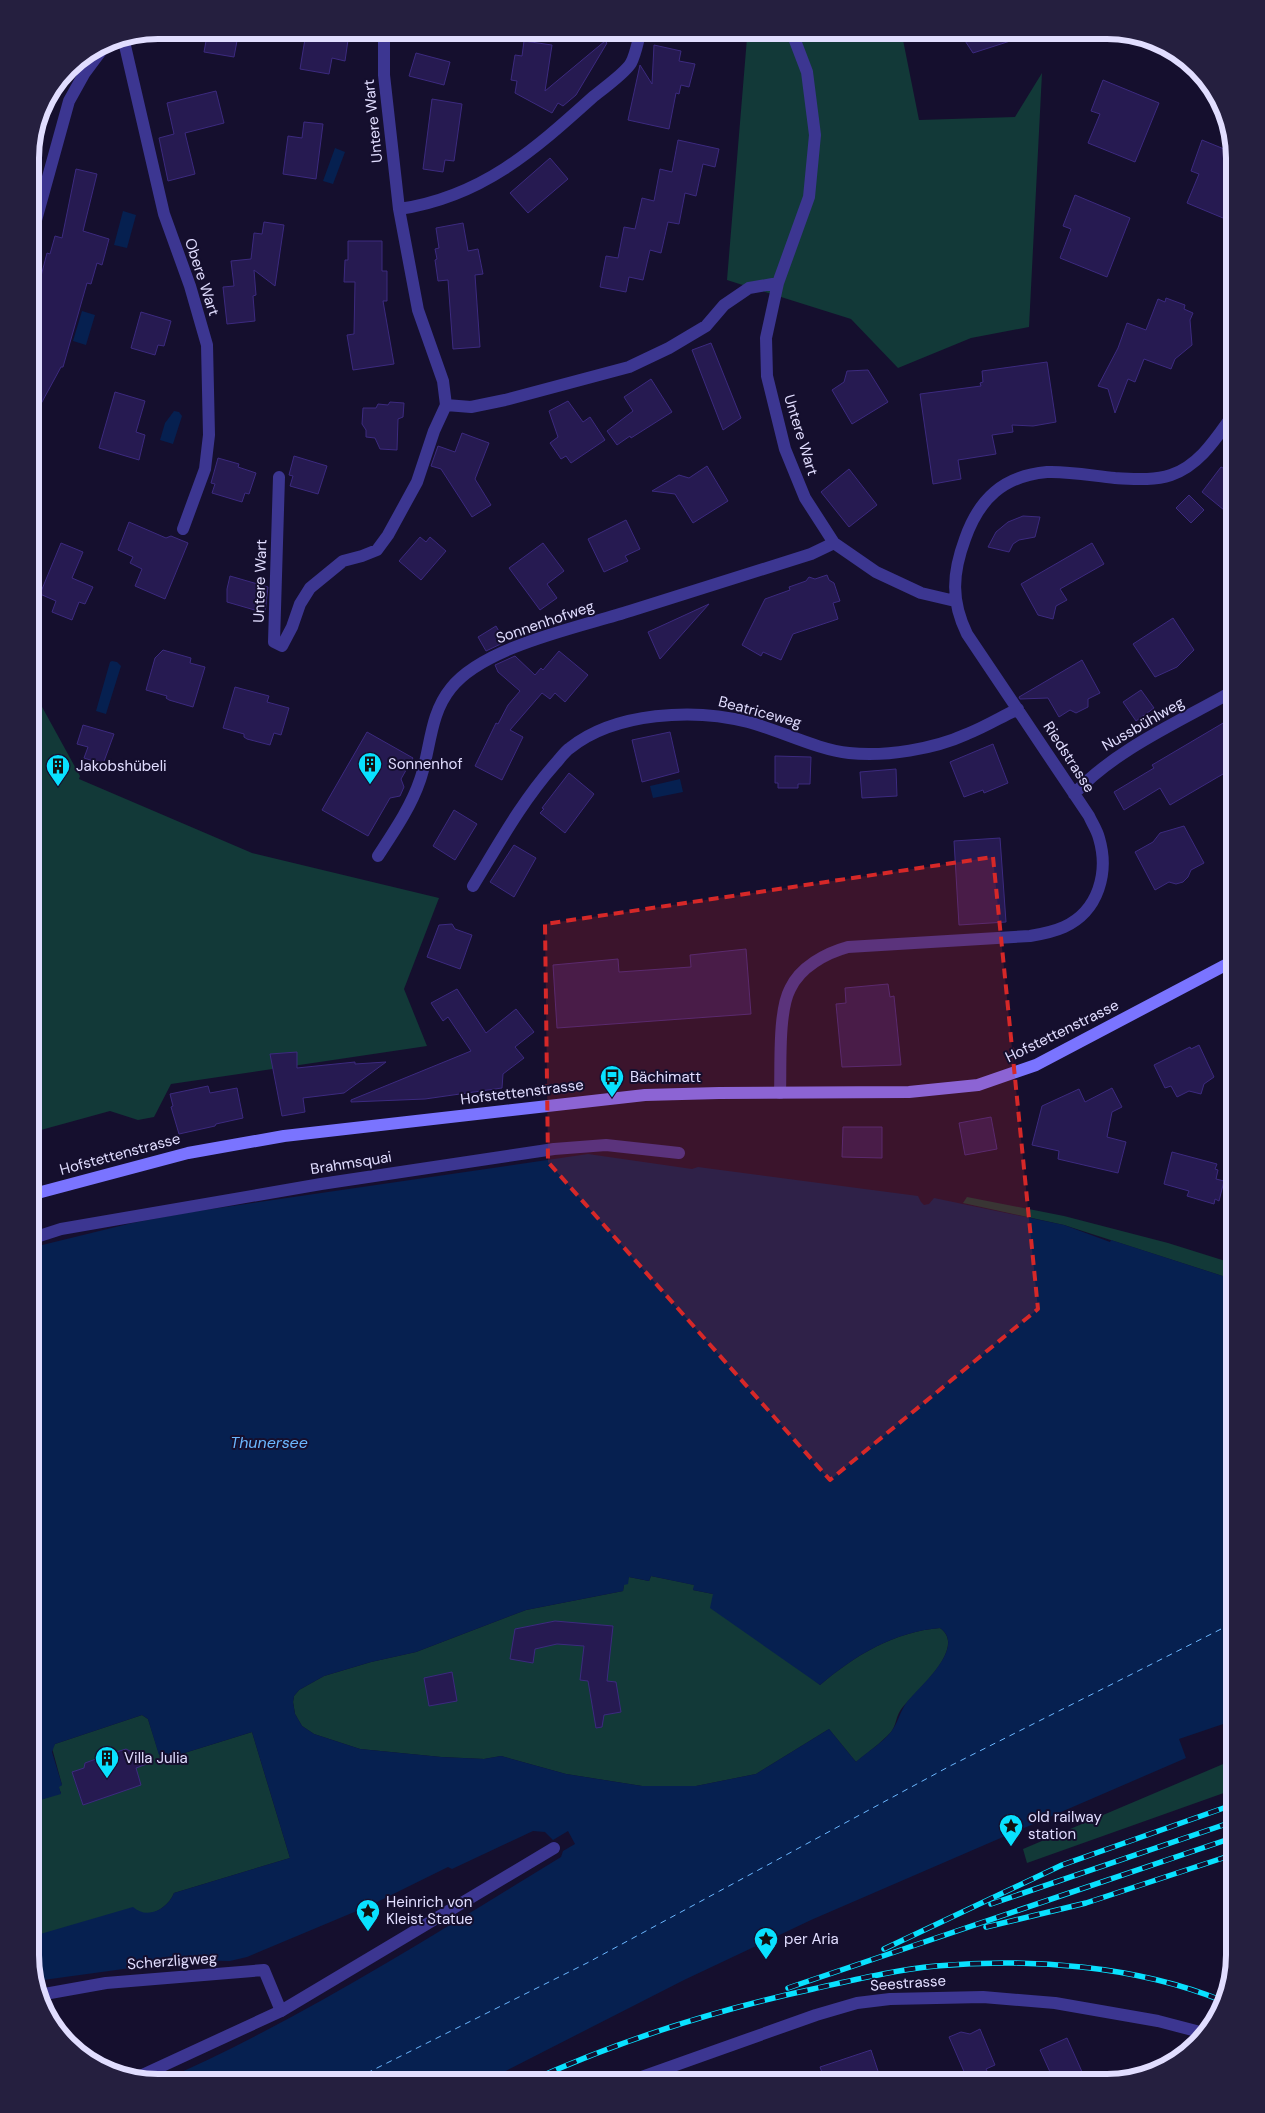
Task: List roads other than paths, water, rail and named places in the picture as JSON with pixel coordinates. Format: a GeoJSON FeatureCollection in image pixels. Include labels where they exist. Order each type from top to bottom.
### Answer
{"type":"FeatureCollection","features":[{"type":"Feature","properties":{"kind":"main road","name":"Hofstettenstrasse"},"geometry":{"type":"LineString","coordinates":[[39,1193],[188,1152],[284,1136],[629,1097],[679,1094],[909,1092],[966,1087],[990,1082],[1036,1065],[1226,965]]}},
{"type":"Feature","properties":{"kind":"street","name":"Untere Wart"},"geometry":{"type":"LineString","coordinates":[[280,477],[274,642],[282,646],[292,627],[300,604],[310,588],[342,561],[377,550],[388,534],[417,482],[434,431],[446,405],[443,381],[418,310],[399,209],[384,75],[384,39]]}},
{"type":"Feature","properties":{"kind":"street"},"geometry":{"type":"LineString","coordinates":[[399,209],[418,206],[472,189],[506,168],[555,132],[631,64],[638,39]]}},
{"type":"Feature","properties":{"kind":"street","name":"Untere Wart"},"geometry":{"type":"LineString","coordinates":[[794,39],[807,72],[815,135],[809,197],[778,283],[766,338],[767,376],[785,449],[802,490],[834,544],[876,572],[921,593],[955,601]]}},
{"type":"Feature","properties":{"kind":"street","name":"Obere Wart"},"geometry":{"type":"LineString","coordinates":[[125,44],[164,214],[190,286],[207,345],[209,435],[205,469],[183,529]]}},
{"type":"Feature","properties":{"kind":"street"},"geometry":{"type":"LineString","coordinates":[[39,210],[70,101],[84,74],[99,55]]}},
{"type":"Feature","properties":{"kind":"street"},"geometry":{"type":"LineString","coordinates":[[446,405],[471,407],[629,367],[669,348],[706,326],[724,305],[750,288],[778,283]]}},
{"type":"Feature","properties":{"kind":"street","name":"Riedstrasse"},"geometry":{"type":"LineString","coordinates":[[780,1093],[786,1002],[790,988],[804,971],[821,957],[848,947],[1030,936],[1056,931],[1077,919],[1098,893],[1103,873],[1099,837],[1089,816],[967,634],[959,617],[955,601],[959,555],[972,519],[984,501],[1001,487],[1026,477],[1048,472],[1142,480],[1174,474],[1205,452],[1226,424]]}},
{"type":"Feature","properties":{"kind":"street","name":"Sonnenhofweg"},"geometry":{"type":"LineString","coordinates":[[378,856],[401,819],[420,781],[433,721],[450,688],[461,676],[486,660],[547,636],[801,557],[834,544]]}},
{"type":"Feature","properties":{"kind":"street","name":"Nussbühlweg"},"geometry":{"type":"LineString","coordinates":[[1074,794],[1093,774],[1120,755],[1226,695]]}},
{"type":"Feature","properties":{"kind":"street","name":"Beatriceweg"},"geometry":{"type":"LineString","coordinates":[[473,886],[541,779],[570,748],[591,735],[614,725],[646,718],[713,715],[748,722],[839,751],[865,754],[935,746],[968,734],[1018,709]]}},
{"type":"Feature","properties":{"kind":"street","name":"Brahmsquai"},"geometry":{"type":"LineString","coordinates":[[39,1237],[61,1229],[311,1186],[554,1149],[606,1145],[679,1153]]}},
{"type":"Feature","properties":{"kind":"street"},"geometry":{"type":"LineString","coordinates":[[146,2073],[281,2011],[554,1848]]}},
{"type":"Feature","properties":{"kind":"street","name":"Scherzligweg"},"geometry":{"type":"LineString","coordinates":[[45,1994],[106,1983],[264,1970],[281,2011]]}},
{"type":"Feature","properties":{"kind":"street","name":"Seestrasse"},"geometry":{"type":"LineString","coordinates":[[650,2074],[823,2012],[856,2004],[890,1999],[983,1997],[1055,2003],[1123,2014],[1199,2032]]}},
{"type":"Feature","properties":{"kind":"water"},"geometry":{"type":"Polygon","coordinates":[[[335,148],[345,152],[333,184],[323,181],[335,148]]]}},
{"type":"Feature","properties":{"kind":"water"},"geometry":{"type":"Polygon","coordinates":[[[123,211],[136,215],[127,248],[114,245],[123,211]]]}},
{"type":"Feature","properties":{"kind":"water"},"geometry":{"type":"Polygon","coordinates":[[[82,311],[95,315],[86,345],[73,341],[82,311]]]}},
{"type":"Feature","properties":{"kind":"water"},"geometry":{"type":"Polygon","coordinates":[[[174,411],[179,412],[182,416],[173,444],[160,440],[165,423],[174,411]]]}},
{"type":"Feature","properties":{"kind":"water"},"geometry":{"type":"Polygon","coordinates":[[[110,662],[117,662],[121,666],[106,714],[96,711],[110,662]]]}},
{"type":"Feature","properties":{"kind":"water"},"geometry":{"type":"Polygon","coordinates":[[[680,779],[683,792],[653,798],[650,786],[680,779]]]}},
{"type":"Feature","properties":{"kind":"water","name":"Thunersee"},"geometry":{"type":"Polygon","coordinates":[[[588,1154],[692,1169],[698,1167],[918,1196],[924,1205],[929,1204],[934,1198],[1064,1225],[1110,1242],[1111,1240],[1226,1277],[1226,1723],[1179,1739],[1186,1758],[811,1920],[684,1980],[500,2074],[177,2074],[262,2033],[363,1977],[561,1857],[563,1851],[575,1844],[568,1831],[553,1840],[545,1832],[533,1831],[452,1869],[448,1867],[371,1905],[247,1957],[230,1961],[177,1960],[176,1958],[160,1964],[41,1980],[39,1934],[133,1907],[144,1913],[151,1913],[167,1904],[174,1893],[290,1858],[252,1732],[165,1759],[163,1754],[159,1755],[148,1719],[142,1715],[55,1744],[52,1752],[62,1785],[59,1787],[61,1794],[39,1800],[39,1246],[132,1223],[191,1212],[588,1154]],[[651,1576],[649,1581],[629,1577],[628,1584],[624,1585],[623,1591],[526,1610],[416,1652],[371,1662],[324,1676],[299,1690],[294,1696],[295,1714],[302,1726],[314,1734],[360,1749],[441,1757],[484,1759],[501,1756],[566,1774],[642,1786],[696,1786],[756,1774],[829,1729],[856,1762],[891,1732],[907,1702],[939,1666],[945,1656],[948,1645],[947,1636],[940,1628],[906,1634],[861,1655],[820,1685],[710,1608],[713,1594],[693,1590],[694,1585],[651,1576]]]}},
{"type":"Feature","properties":{"kind":"railway"},"geometry":{"type":"LineString","coordinates":[[884,1949],[1062,1865],[1226,1807]]}},
{"type":"Feature","properties":{"kind":"railway"},"geometry":{"type":"LineString","coordinates":[[991,1904],[1226,1824]]}},
{"type":"Feature","properties":{"kind":"railway"},"geometry":{"type":"LineString","coordinates":[[788,1988],[1226,1840]]}},
{"type":"Feature","properties":{"kind":"railway"},"geometry":{"type":"LineString","coordinates":[[986,1927],[1086,1903],[1226,1857]]}},
{"type":"Feature","properties":{"kind":"railway"},"geometry":{"type":"LineString","coordinates":[[547,2074],[631,2040],[703,2017],[776,1997],[874,1976],[936,1966],[1008,1963],[1081,1967],[1154,1979],[1218,1999]]}},
{"type":"Feature","properties":{"kind":"place","name":"Sonnenhof"},"geometry":{"type":"Point","coordinates":[370,785]}},
{"type":"Feature","properties":{"kind":"place","name":"Jakobshübeli"},"geometry":{"type":"Point","coordinates":[58,787]}},
{"type":"Feature","properties":{"kind":"place","name":"Bächimatt"},"geometry":{"type":"Point","coordinates":[612,1098]}},
{"type":"Feature","properties":{"kind":"place","name":"Villa Julia"},"geometry":{"type":"Point","coordinates":[107,1779]}},
{"type":"Feature","properties":{"kind":"place","name":"old railway station"},"geometry":{"type":"Point","coordinates":[1011,1847]}},
{"type":"Feature","properties":{"kind":"place","name":"Heinrich von Kleist Statue"},"geometry":{"type":"Point","coordinates":[368,1932]}},
{"type":"Feature","properties":{"kind":"place","name":"per Aria"},"geometry":{"type":"Point","coordinates":[766,1960]}}]}
